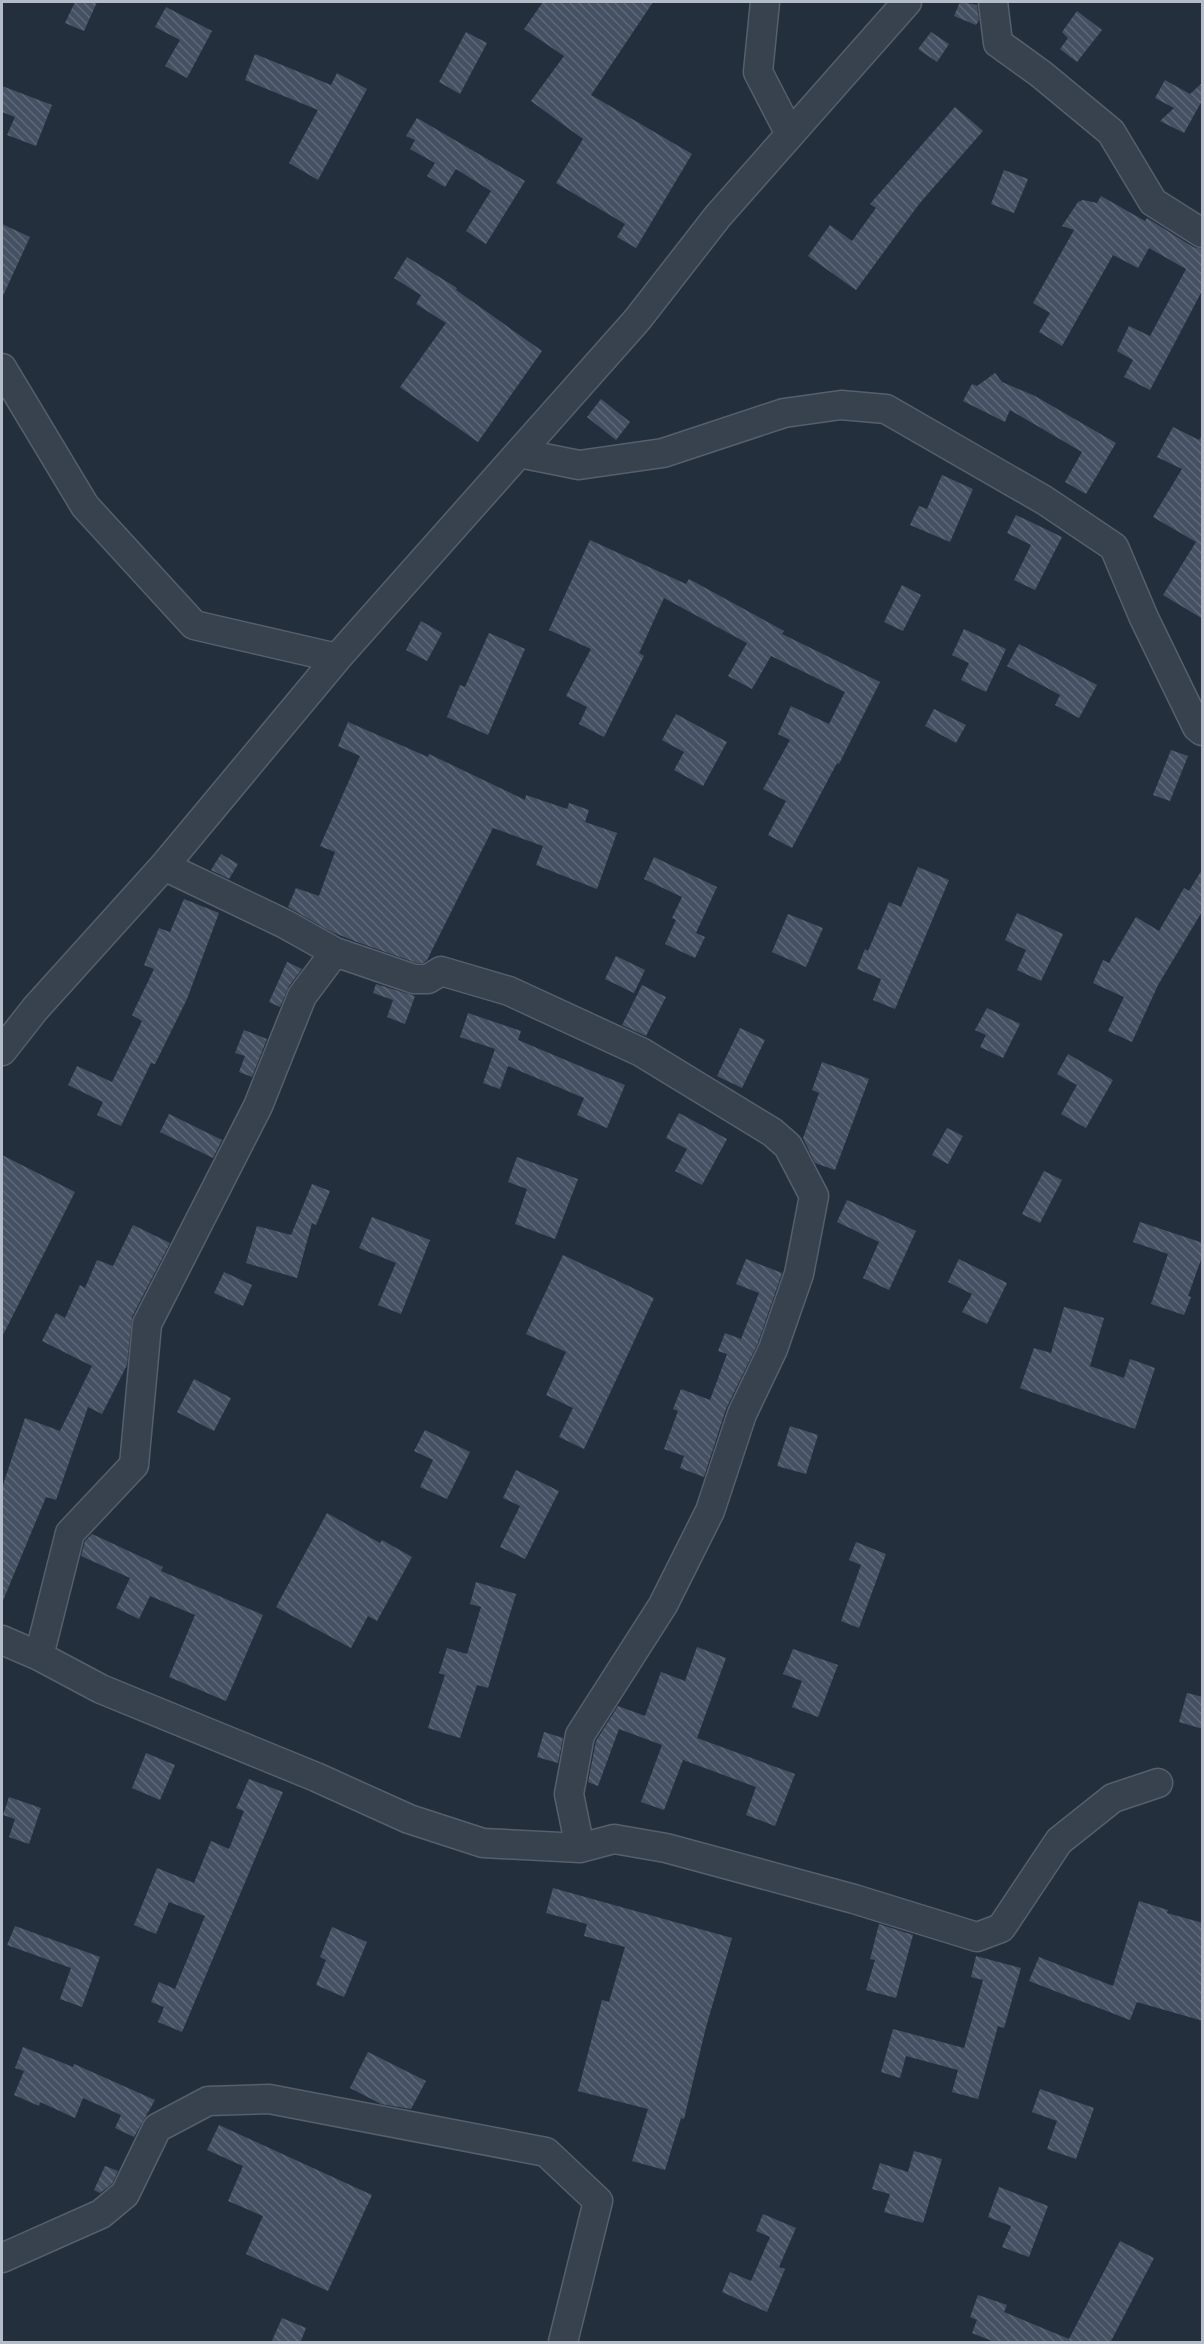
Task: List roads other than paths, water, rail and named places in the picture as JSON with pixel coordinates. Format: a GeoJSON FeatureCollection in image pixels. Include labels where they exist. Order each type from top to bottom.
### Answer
{"type":"FeatureCollection","features":[{"type":"Feature","properties":{"kind":"street"},"geometry":{"type":"LineString","coordinates":[[765,2],[758,72],[790,134]]}},
{"type":"Feature","properties":{"kind":"street"},"geometry":{"type":"LineString","coordinates":[[2,1051],[35,1009],[164,866],[337,658],[638,320],[718,216],[907,2]]}},
{"type":"Feature","properties":{"kind":"street"},"geometry":{"type":"LineString","coordinates":[[993,2],[999,43],[1041,74],[1111,132],[1153,202],[1203,233]]}},
{"type":"Feature","properties":{"kind":"street"},"geometry":{"type":"LineString","coordinates":[[2,368],[85,506],[194,625],[337,658]]}},
{"type":"Feature","properties":{"kind":"street"},"geometry":{"type":"LineString","coordinates":[[519,453],[579,465],[663,453],[784,413],[841,405],[886,409],[1044,500],[1114,547],[1163,658],[1197,728],[1203,731]]}},
{"type":"Feature","properties":{"kind":"street"},"geometry":{"type":"LineString","coordinates":[[164,866],[285,924],[335,951],[414,979],[428,980],[441,970],[509,991],[641,1052],[772,1132],[788,1146],[814,1196],[799,1274],[773,1349],[742,1414],[710,1510],[663,1605],[580,1735],[569,1794],[580,1848]]}},
{"type":"Feature","properties":{"kind":"street"},"geometry":{"type":"LineString","coordinates":[[39,1656],[70,1533],[134,1465],[147,1324],[258,1106],[302,996],[335,951]]}},
{"type":"Feature","properties":{"kind":"street"},"geometry":{"type":"LineString","coordinates":[[2,1640],[39,1656],[101,1689],[316,1777],[409,1819],[483,1843],[580,1848],[614,1839],[666,1848],[854,1899],[977,1937],[1000,1928],[1059,1841],[1113,1798],[1158,1783]]}},
{"type":"Feature","properties":{"kind":"street"},"geometry":{"type":"LineString","coordinates":[[2,2258],[101,2214],[125,2194],[157,2128],[208,2101],[269,2099],[546,2152],[598,2201],[563,2343]]}}]}
